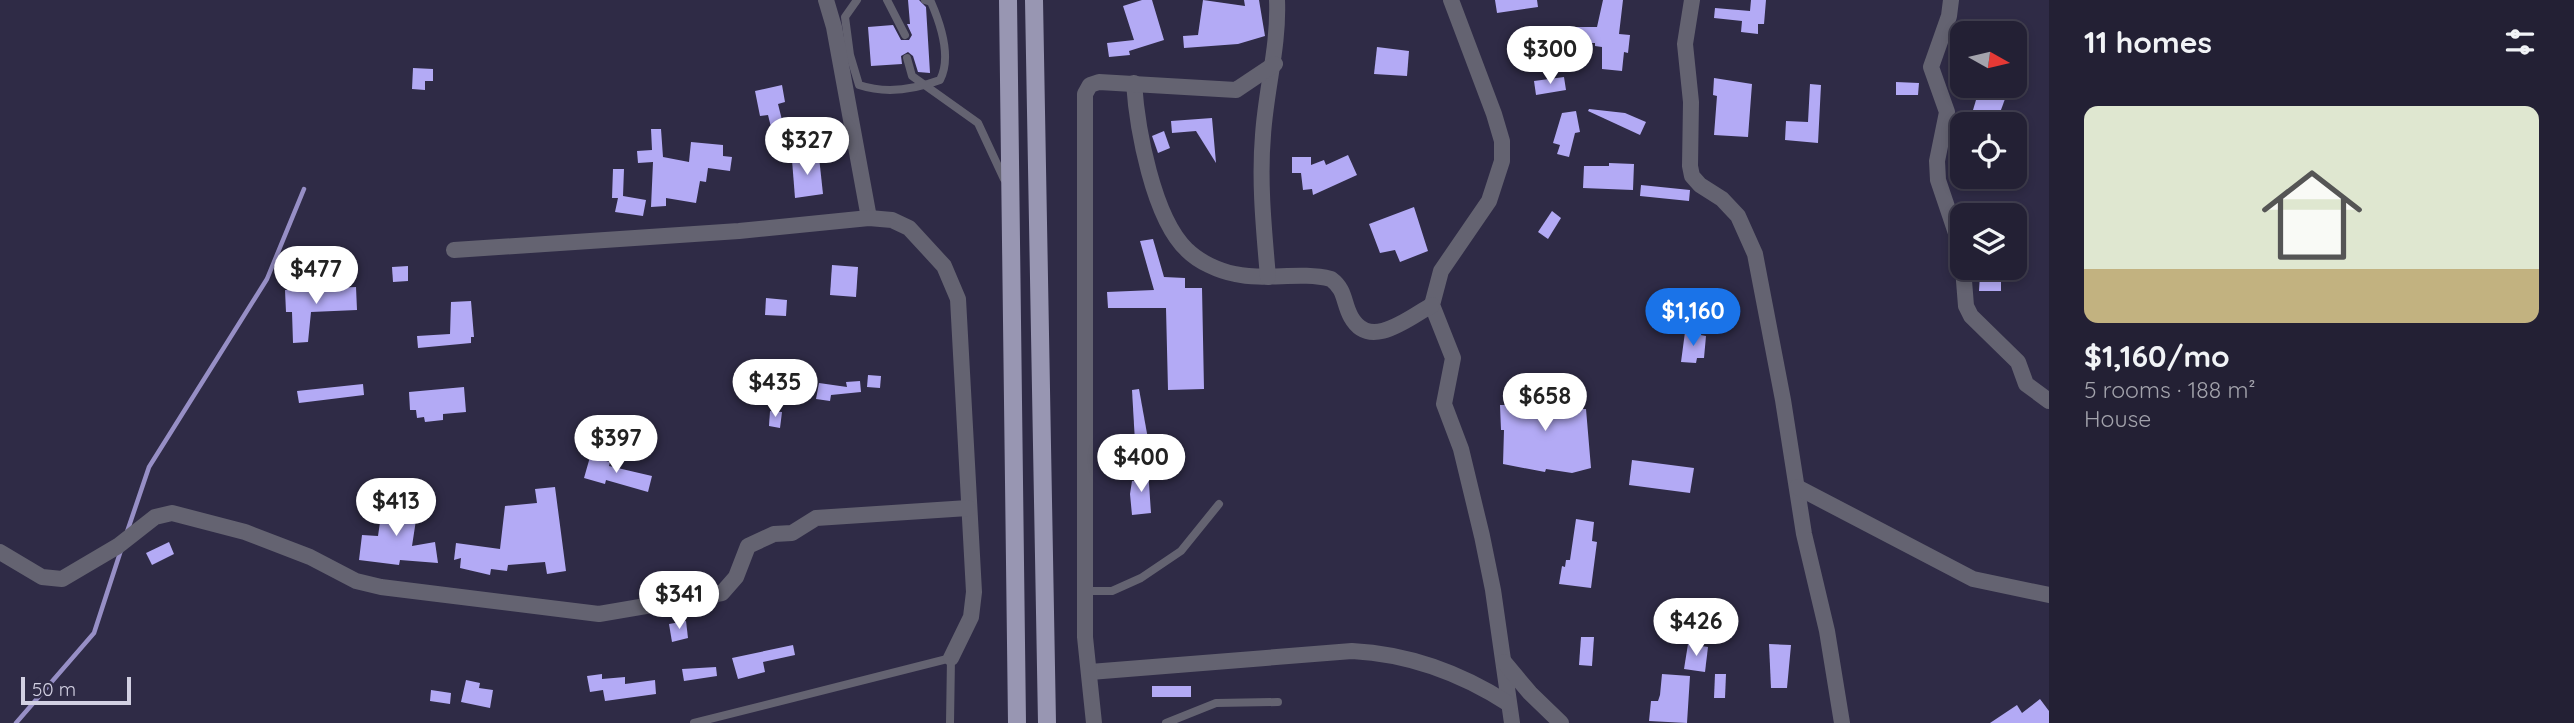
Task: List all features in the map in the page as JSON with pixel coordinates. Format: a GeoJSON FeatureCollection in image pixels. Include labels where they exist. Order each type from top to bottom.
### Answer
{"type":"FeatureCollection","features":[{"type":"Feature","properties":{"kind":"main road"},"geometry":{"type":"LineString","coordinates":[[1008,0],[1017,723]]}},
{"type":"Feature","properties":{"kind":"main road"},"geometry":{"type":"LineString","coordinates":[[1034,0],[1047,723]]}},
{"type":"Feature","properties":{"kind":"street"},"geometry":{"type":"LineString","coordinates":[[826,0],[834,27],[869,218]]}},
{"type":"Feature","properties":{"kind":"street"},"geometry":{"type":"LineString","coordinates":[[1268,277],[1261,165],[1265,117],[1275,64],[1277,0]]}},
{"type":"Feature","properties":{"kind":"street"},"geometry":{"type":"LineString","coordinates":[[1451,0],[1494,114],[1502,141],[1502,161],[1489,201],[1450,253],[1441,271],[1432,305],[1453,358],[1444,404],[1461,449],[1482,537],[1511,723]]}},
{"type":"Feature","properties":{"kind":"street"},"geometry":{"type":"LineString","coordinates":[[1692,0],[1685,66],[1691,102],[1689,148],[1692,176],[1700,185],[1722,199],[1738,216],[1755,254],[1804,534],[1827,631],[1842,723]]}},
{"type":"Feature","properties":{"kind":"street"},"geometry":{"type":"LineString","coordinates":[[1950,216],[1938,180],[1937,161],[1947,112],[1931,67],[1949,16],[1951,0]]}},
{"type":"Feature","properties":{"kind":"street"},"geometry":{"type":"LineString","coordinates":[[1094,723],[1085,637],[1084,99],[1087,89],[1094,83],[1236,90],[1275,64]]}},
{"type":"Feature","properties":{"kind":"street"},"geometry":{"type":"LineString","coordinates":[[1134,83],[1141,146],[1177,237],[1187,250],[1222,270],[1268,277],[1320,276],[1331,279],[1345,295],[1351,317],[1364,331],[1375,334],[1390,330],[1432,305]]}},
{"type":"Feature","properties":{"kind":"street"},"geometry":{"type":"LineString","coordinates":[[454,250],[739,231],[869,218],[892,220],[919,237],[944,266],[958,299],[974,592],[971,617],[951,658]]}},
{"type":"Feature","properties":{"kind":"street"},"geometry":{"type":"LineString","coordinates":[[1964,280],[1966,306],[1971,316],[2018,362],[2026,384],[2049,401]]}},
{"type":"Feature","properties":{"kind":"street"},"geometry":{"type":"LineString","coordinates":[[1797,487],[1973,579],[2049,595]]}},
{"type":"Feature","properties":{"kind":"street"},"geometry":{"type":"LineString","coordinates":[[0,552],[42,577],[62,579],[118,546],[155,517],[172,513],[245,532],[310,557],[356,581],[382,587],[599,614],[722,593],[736,577],[748,546],[774,534],[792,533],[816,518],[968,508]]}},
{"type":"Feature","properties":{"kind":"street"},"geometry":{"type":"LineString","coordinates":[[1090,672],[1352,651],[1386,653],[1453,673],[1509,704]]}},
{"type":"Feature","properties":{"kind":"street"},"geometry":{"type":"LineString","coordinates":[[1503,660],[1530,693],[1561,723]]}},
{"type":"Feature","properties":{"kind":"lane"},"geometry":{"type":"LineString","coordinates":[[857,0],[845,17],[849,55],[859,85],[881,92],[926,85],[940,80],[945,71],[945,48],[936,14],[931,2],[925,0]]}},
{"type":"Feature","properties":{"kind":"lane"},"geometry":{"type":"LineString","coordinates":[[887,0],[905,35]]}},
{"type":"Feature","properties":{"kind":"lane"},"geometry":{"type":"LineString","coordinates":[[907,58],[912,76],[978,123],[1011,195]]}},
{"type":"Feature","properties":{"kind":"lane"},"geometry":{"type":"LineString","coordinates":[[1085,591],[1112,591],[1141,578],[1181,551],[1219,504]]}},
{"type":"Feature","properties":{"kind":"lane"},"geometry":{"type":"LineString","coordinates":[[694,723],[951,658],[950,723]]}},
{"type":"Feature","properties":{"kind":"lane"},"geometry":{"type":"LineString","coordinates":[[1166,723],[1216,703],[1278,702]]}},
{"type":"Feature","properties":{"kind":"building"},"geometry":{"type":"Polygon","coordinates":[[[908,0],[919,0],[926,7],[930,73],[918,72],[913,56],[908,52],[901,56],[902,64],[871,66],[868,27],[893,25],[901,40],[909,40],[912,35],[907,24],[910,24],[908,0]]]}},
{"type":"Feature","properties":{"kind":"building"},"geometry":{"type":"Polygon","coordinates":[[[1152,0],[1164,40],[1129,51],[1130,55],[1109,57],[1107,43],[1134,40],[1123,6],[1152,0]]]}},
{"type":"Feature","properties":{"kind":"building"},"geometry":{"type":"Polygon","coordinates":[[[1203,0],[1245,6],[1244,0],[1259,0],[1265,36],[1238,44],[1184,48],[1183,36],[1198,35],[1203,0]]]}},
{"type":"Feature","properties":{"kind":"building"},"geometry":{"type":"Polygon","coordinates":[[[1495,0],[1537,0],[1538,7],[1497,13],[1495,0]]]}},
{"type":"Feature","properties":{"kind":"building"},"geometry":{"type":"Polygon","coordinates":[[[1603,0],[1623,0],[1619,34],[1630,35],[1628,53],[1624,52],[1622,71],[1602,69],[1602,47],[1595,46],[1595,43],[1567,43],[1567,27],[1597,27],[1603,0]]]}},
{"type":"Feature","properties":{"kind":"building"},"geometry":{"type":"Polygon","coordinates":[[[1751,0],[1766,0],[1764,24],[1758,24],[1758,34],[1741,32],[1742,21],[1714,18],[1715,8],[1750,11],[1751,0]]]}},
{"type":"Feature","properties":{"kind":"building"},"geometry":{"type":"Polygon","coordinates":[[[1377,47],[1409,51],[1407,76],[1374,74],[1377,47]]]}},
{"type":"Feature","properties":{"kind":"building"},"geometry":{"type":"Polygon","coordinates":[[[413,68],[433,69],[433,81],[425,81],[425,90],[412,89],[413,68]]]}},
{"type":"Feature","properties":{"kind":"building"},"geometry":{"type":"Polygon","coordinates":[[[1564,77],[1566,90],[1536,95],[1534,81],[1564,77]]]}},
{"type":"Feature","properties":{"kind":"building"},"geometry":{"type":"Polygon","coordinates":[[[1714,78],[1752,84],[1748,137],[1714,135],[1717,96],[1713,95],[1714,78]]]}},
{"type":"Feature","properties":{"kind":"building"},"geometry":{"type":"Polygon","coordinates":[[[1896,82],[1919,83],[1918,95],[1896,95],[1896,82]]]}},
{"type":"Feature","properties":{"kind":"building"},"geometry":{"type":"Polygon","coordinates":[[[1810,84],[1821,85],[1818,143],[1785,140],[1786,121],[1808,122],[1810,84]]]}},
{"type":"Feature","properties":{"kind":"building"},"geometry":{"type":"Polygon","coordinates":[[[782,85],[785,102],[778,104],[783,124],[771,127],[768,115],[760,116],[755,91],[782,85]]]}},
{"type":"Feature","properties":{"kind":"building"},"geometry":{"type":"Polygon","coordinates":[[[1977,98],[2005,99],[2000,112],[1973,110],[1977,98]]]}},
{"type":"Feature","properties":{"kind":"building"},"geometry":{"type":"Polygon","coordinates":[[[1576,111],[1580,132],[1575,133],[1569,157],[1557,154],[1560,145],[1553,143],[1562,113],[1576,111]]]}},
{"type":"Feature","properties":{"kind":"building"},"geometry":{"type":"Polygon","coordinates":[[[1588,111],[1625,113],[1646,122],[1640,135],[1588,111]]]}},
{"type":"Feature","properties":{"kind":"building"},"geometry":{"type":"Polygon","coordinates":[[[1212,118],[1216,163],[1196,131],[1172,133],[1171,121],[1212,118]]]}},
{"type":"Feature","properties":{"kind":"building"},"geometry":{"type":"Polygon","coordinates":[[[651,129],[661,129],[663,157],[689,162],[691,142],[723,145],[723,156],[732,157],[730,171],[708,168],[706,182],[700,181],[696,203],[666,198],[666,206],[651,207],[653,162],[638,163],[637,151],[652,150],[651,129]]]}},
{"type":"Feature","properties":{"kind":"building"},"geometry":{"type":"Polygon","coordinates":[[[1164,131],[1170,148],[1158,153],[1152,136],[1164,131]]]}},
{"type":"Feature","properties":{"kind":"building"},"geometry":{"type":"Polygon","coordinates":[[[1348,155],[1357,175],[1313,195],[1312,189],[1303,190],[1301,173],[1292,173],[1292,157],[1311,157],[1311,165],[1324,160],[1326,165],[1348,155]]]}},
{"type":"Feature","properties":{"kind":"building"},"geometry":{"type":"Polygon","coordinates":[[[819,157],[823,194],[795,198],[792,160],[819,157]]]}},
{"type":"Feature","properties":{"kind":"building"},"geometry":{"type":"Polygon","coordinates":[[[1609,163],[1634,164],[1633,190],[1583,188],[1584,166],[1609,166],[1609,163]]]}},
{"type":"Feature","properties":{"kind":"building"},"geometry":{"type":"Polygon","coordinates":[[[613,169],[624,169],[623,196],[646,200],[643,216],[615,212],[618,198],[612,198],[613,169]]]}},
{"type":"Feature","properties":{"kind":"building"},"geometry":{"type":"Polygon","coordinates":[[[1641,185],[1690,190],[1689,201],[1640,196],[1641,185]]]}},
{"type":"Feature","properties":{"kind":"building"},"geometry":{"type":"Polygon","coordinates":[[[1414,207],[1428,251],[1400,262],[1395,250],[1380,253],[1369,224],[1414,207]]]}},
{"type":"Feature","properties":{"kind":"building"},"geometry":{"type":"Polygon","coordinates":[[[1552,211],[1561,218],[1548,239],[1538,232],[1552,211]]]}},
{"type":"Feature","properties":{"kind":"building"},"geometry":{"type":"Polygon","coordinates":[[[1153,239],[1164,277],[1185,278],[1185,288],[1202,288],[1204,389],[1168,390],[1166,308],[1108,308],[1107,292],[1154,290],[1140,241],[1153,239]]]}},
{"type":"Feature","properties":{"kind":"building"},"geometry":{"type":"Polygon","coordinates":[[[832,265],[858,267],[856,297],[830,295],[832,265]]]}},
{"type":"Feature","properties":{"kind":"building"},"geometry":{"type":"Polygon","coordinates":[[[408,266],[408,281],[393,282],[392,267],[408,266]]]}},
{"type":"Feature","properties":{"kind":"building"},"geometry":{"type":"Polygon","coordinates":[[[1980,280],[2001,280],[2001,291],[1979,291],[1980,280]]]}},
{"type":"Feature","properties":{"kind":"building"},"geometry":{"type":"Polygon","coordinates":[[[356,287],[357,310],[311,312],[308,342],[293,343],[292,312],[286,312],[285,290],[356,287]]]}},
{"type":"Feature","properties":{"kind":"building"},"geometry":{"type":"Polygon","coordinates":[[[766,298],[787,300],[786,316],[765,315],[766,298]]]}},
{"type":"Feature","properties":{"kind":"building"},"geometry":{"type":"Polygon","coordinates":[[[471,301],[474,337],[471,337],[471,343],[418,348],[417,336],[450,334],[451,302],[471,301]]]}},
{"type":"Feature","properties":{"kind":"building"},"geometry":{"type":"Polygon","coordinates":[[[1685,332],[1706,336],[1704,358],[1697,358],[1696,363],[1681,362],[1685,332]]]}},
{"type":"Feature","properties":{"kind":"building"},"geometry":{"type":"Polygon","coordinates":[[[868,375],[881,376],[880,388],[867,387],[868,375]]]}},
{"type":"Feature","properties":{"kind":"building"},"geometry":{"type":"Polygon","coordinates":[[[860,381],[861,392],[831,395],[830,401],[816,399],[819,383],[847,387],[846,382],[860,381]]]}},
{"type":"Feature","properties":{"kind":"building"},"geometry":{"type":"Polygon","coordinates":[[[363,384],[364,395],[299,403],[297,391],[363,384]]]}},
{"type":"Feature","properties":{"kind":"building"},"geometry":{"type":"Polygon","coordinates":[[[464,387],[466,412],[443,414],[443,420],[425,422],[424,417],[417,418],[416,410],[410,410],[409,392],[464,387]]]}},
{"type":"Feature","properties":{"kind":"building"},"geometry":{"type":"Polygon","coordinates":[[[1139,389],[1148,439],[1135,442],[1132,390],[1139,389]]]}},
{"type":"Feature","properties":{"kind":"building"},"geometry":{"type":"Polygon","coordinates":[[[1523,391],[1571,395],[1570,409],[1586,409],[1591,468],[1572,473],[1546,469],[1545,472],[1503,464],[1504,430],[1501,430],[1500,405],[1505,405],[1506,395],[1522,398],[1523,391]]]}},
{"type":"Feature","properties":{"kind":"building"},"geometry":{"type":"Polygon","coordinates":[[[770,411],[782,412],[780,428],[769,426],[770,411]]]}},
{"type":"Feature","properties":{"kind":"building"},"geometry":{"type":"Polygon","coordinates":[[[590,457],[610,462],[609,466],[652,476],[648,492],[606,480],[605,484],[584,478],[590,457]]]}},
{"type":"Feature","properties":{"kind":"building"},"geometry":{"type":"Polygon","coordinates":[[[1632,460],[1694,468],[1690,493],[1629,485],[1632,460]]]}},
{"type":"Feature","properties":{"kind":"building"},"geometry":{"type":"Polygon","coordinates":[[[1137,469],[1148,469],[1151,513],[1132,515],[1130,494],[1132,481],[1136,481],[1137,469]]]}},
{"type":"Feature","properties":{"kind":"building"},"geometry":{"type":"Polygon","coordinates":[[[555,487],[566,571],[547,574],[545,562],[508,565],[507,571],[491,569],[490,575],[460,568],[461,558],[454,560],[456,543],[500,549],[505,506],[537,503],[535,489],[555,487]]]}},
{"type":"Feature","properties":{"kind":"building"},"geometry":{"type":"Polygon","coordinates":[[[383,501],[418,507],[412,546],[435,542],[438,563],[400,560],[399,565],[359,560],[362,535],[378,536],[383,501]]]}},
{"type":"Feature","properties":{"kind":"building"},"geometry":{"type":"Polygon","coordinates":[[[1576,519],[1594,522],[1592,541],[1597,542],[1591,588],[1559,584],[1562,566],[1565,567],[1566,560],[1570,560],[1576,519]]]}},
{"type":"Feature","properties":{"kind":"building"},"geometry":{"type":"Polygon","coordinates":[[[169,542],[174,554],[152,565],[146,553],[169,542]]]}},
{"type":"Feature","properties":{"kind":"building"},"geometry":{"type":"Polygon","coordinates":[[[1683,603],[1696,604],[1693,625],[1680,623],[1683,603]]]}},
{"type":"Feature","properties":{"kind":"building"},"geometry":{"type":"Polygon","coordinates":[[[686,621],[688,638],[672,642],[669,624],[686,621]]]}},
{"type":"Feature","properties":{"kind":"building"},"geometry":{"type":"Polygon","coordinates":[[[1581,637],[1594,637],[1592,666],[1579,665],[1581,637]]]}},
{"type":"Feature","properties":{"kind":"building"},"geometry":{"type":"Polygon","coordinates":[[[1688,644],[1708,647],[1705,672],[1684,669],[1688,644]]]}},
{"type":"Feature","properties":{"kind":"building"},"geometry":{"type":"Polygon","coordinates":[[[1769,644],[1791,645],[1787,688],[1771,688],[1769,644]]]}},
{"type":"Feature","properties":{"kind":"building"},"geometry":{"type":"Polygon","coordinates":[[[793,645],[795,655],[763,662],[765,672],[738,679],[732,658],[793,645]]]}},
{"type":"Feature","properties":{"kind":"building"},"geometry":{"type":"Polygon","coordinates":[[[716,667],[717,676],[684,681],[682,669],[716,667]]]}},
{"type":"Feature","properties":{"kind":"building"},"geometry":{"type":"Polygon","coordinates":[[[602,674],[602,679],[625,677],[625,684],[655,680],[656,694],[605,701],[603,690],[590,692],[587,676],[602,674]]]}},
{"type":"Feature","properties":{"kind":"building"},"geometry":{"type":"Polygon","coordinates":[[[1662,674],[1690,676],[1687,723],[1649,721],[1651,701],[1658,701],[1660,695],[1662,674]]]}},
{"type":"Feature","properties":{"kind":"building"},"geometry":{"type":"Polygon","coordinates":[[[1715,674],[1726,674],[1725,698],[1714,698],[1715,674]]]}},
{"type":"Feature","properties":{"kind":"building"},"geometry":{"type":"Polygon","coordinates":[[[466,680],[480,683],[479,688],[493,690],[490,708],[461,702],[466,680]]]}},
{"type":"Feature","properties":{"kind":"building"},"geometry":{"type":"Polygon","coordinates":[[[1152,686],[1191,686],[1191,697],[1152,697],[1152,686]]]}},
{"type":"Feature","properties":{"kind":"building"},"geometry":{"type":"Polygon","coordinates":[[[431,690],[451,693],[450,704],[430,701],[431,690]]]}},
{"type":"Feature","properties":{"kind":"building"},"geometry":{"type":"Polygon","coordinates":[[[2040,699],[2049,711],[2049,723],[1990,723],[2017,705],[2022,713],[2040,699]]]}},
{"type":"Feature","properties":{"kind":"waterway"},"geometry":{"type":"LineString","coordinates":[[127,532],[149,467],[267,279],[304,189]]}},
{"type":"Feature","properties":{"kind":"waterway"},"geometry":{"type":"LineString","coordinates":[[16,723],[94,633],[121,550]]}}]}
